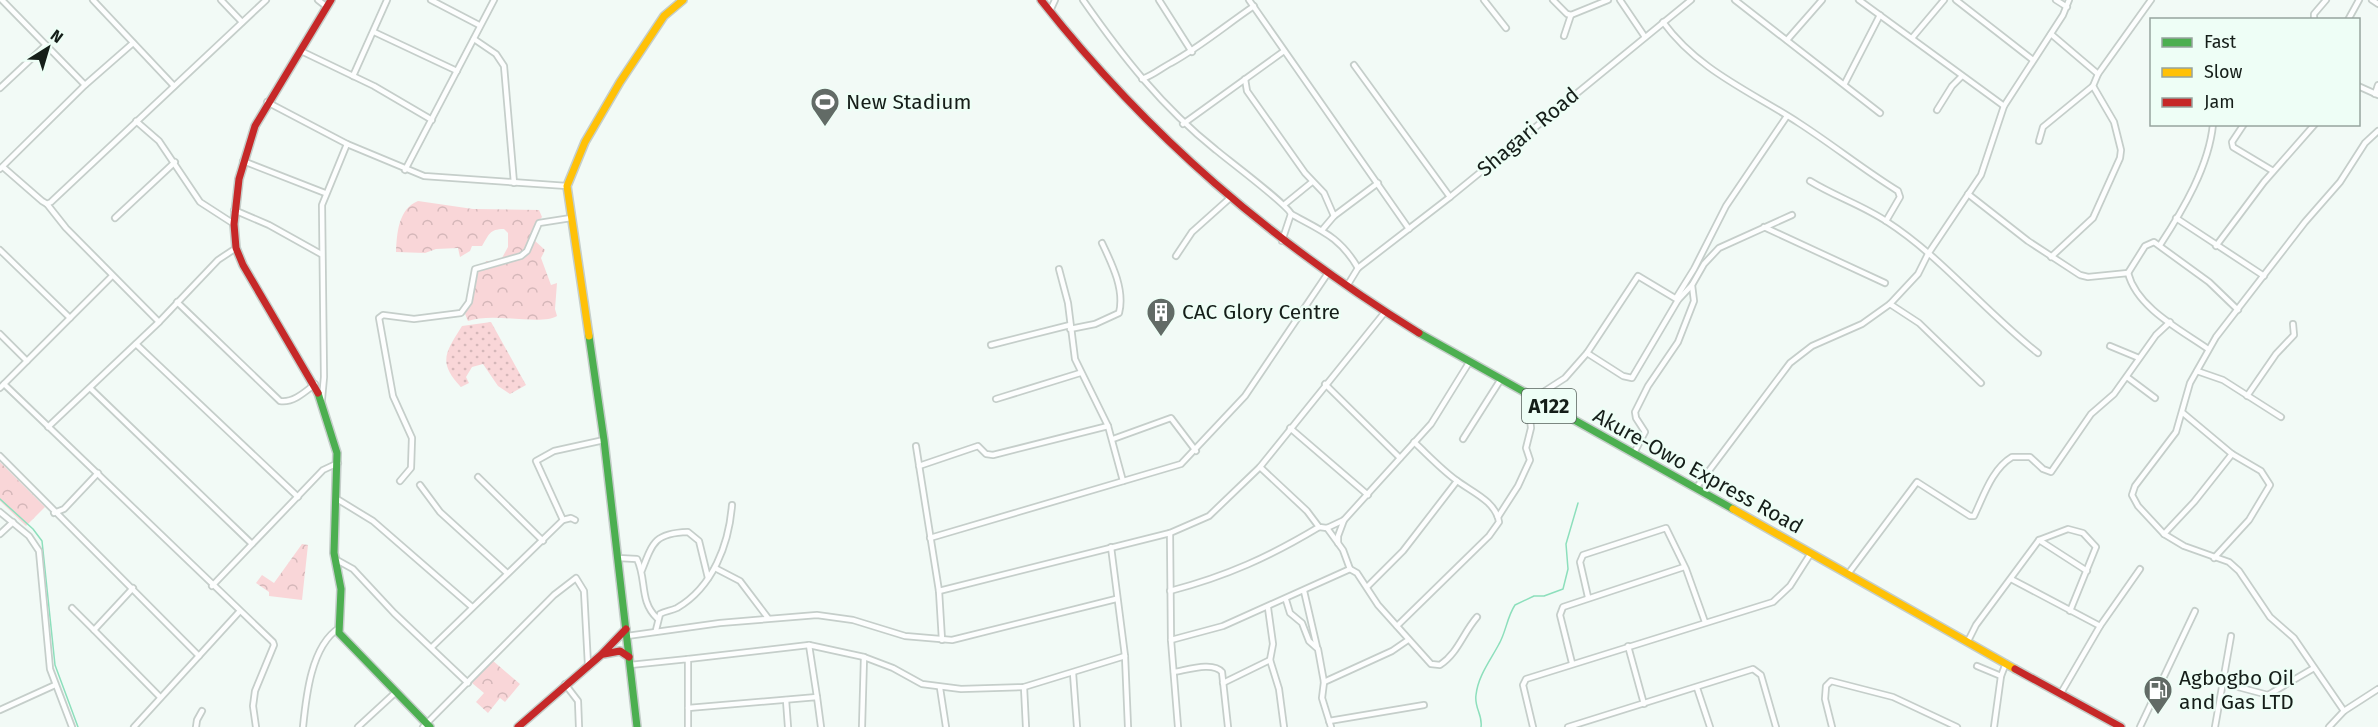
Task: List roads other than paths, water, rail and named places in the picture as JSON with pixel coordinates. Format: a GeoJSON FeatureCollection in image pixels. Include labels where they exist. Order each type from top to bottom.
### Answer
{"type":"FeatureCollection","features":[{"type":"Feature","properties":{"kind":"main road"},"geometry":{"type":"LineString","coordinates":[[637,727],[604,440],[567,186],[585,142],[620,82],[664,16],[683,0]]}},
{"type":"Feature","properties":{"kind":"main road","name":"Akure-Owo Express Road"},"geometry":{"type":"LineString","coordinates":[[1041,0],[1085,55],[1144,119],[1230,198],[1282,241],[1385,312],[2121,727]]}},
{"type":"Feature","properties":{"kind":"main road"},"geometry":{"type":"LineString","coordinates":[[329,3],[267,102],[255,126],[243,161],[234,210],[236,248],[248,274],[315,384],[339,462],[335,559],[341,589],[339,628],[345,641],[427,726]]}},
{"type":"Feature","properties":{"kind":"main road"},"geometry":{"type":"LineString","coordinates":[[518,727],[626,633]]}},
{"type":"Feature","properties":{"kind":"main road"},"geometry":{"type":"LineString","coordinates":[[604,654],[620,651],[629,661]]}},
{"type":"Feature","properties":{"kind":"street"},"geometry":{"type":"LineString","coordinates":[[1,0],[85,85]]}},
{"type":"Feature","properties":{"kind":"street"},"geometry":{"type":"LineString","coordinates":[[220,0],[242,22]]}},
{"type":"Feature","properties":{"kind":"street"},"geometry":{"type":"LineString","coordinates":[[46,204],[266,0]]}},
{"type":"Feature","properties":{"kind":"street"},"geometry":{"type":"LineString","coordinates":[[318,0],[329,3]]}},
{"type":"Feature","properties":{"kind":"street"},"geometry":{"type":"LineString","coordinates":[[353,75],[387,0]]}},
{"type":"Feature","properties":{"kind":"street"},"geometry":{"type":"LineString","coordinates":[[431,0],[479,26]]}},
{"type":"Feature","properties":{"kind":"street"},"geometry":{"type":"LineString","coordinates":[[405,170],[494,0]]}},
{"type":"Feature","properties":{"kind":"street"},"geometry":{"type":"LineString","coordinates":[[1050,12],[1055,0]]}},
{"type":"Feature","properties":{"kind":"street"},"geometry":{"type":"LineString","coordinates":[[1083,0],[1142,79],[1183,124],[1255,183],[1285,204],[1292,214],[1323,229],[1341,243],[1359,268]]}},
{"type":"Feature","properties":{"kind":"street"},"geometry":{"type":"LineString","coordinates":[[1159,0],[1192,52]]}},
{"type":"Feature","properties":{"kind":"street"},"geometry":{"type":"LineString","coordinates":[[1249,0],[1409,229]]}},
{"type":"Feature","properties":{"kind":"street"},"geometry":{"type":"LineString","coordinates":[[1484,0],[1506,28]]}},
{"type":"Feature","properties":{"kind":"street"},"geometry":{"type":"LineString","coordinates":[[1553,0],[1566,14],[1571,15],[1608,0]]}},
{"type":"Feature","properties":{"kind":"street"},"geometry":{"type":"LineString","coordinates":[[1620,0],[1645,37]]}},
{"type":"Feature","properties":{"kind":"street"},"geometry":{"type":"LineString","coordinates":[[1679,0],[1683,6]]}},
{"type":"Feature","properties":{"kind":"street","name":"Shagari Road"},"geometry":{"type":"LineString","coordinates":[[1347,286],[1365,263],[1450,197],[1691,0]]}},
{"type":"Feature","properties":{"kind":"street"},"geometry":{"type":"LineString","coordinates":[[1735,0],[1881,113]]}},
{"type":"Feature","properties":{"kind":"street"},"geometry":{"type":"LineString","coordinates":[[1741,4],[1746,0]]}},
{"type":"Feature","properties":{"kind":"street"},"geometry":{"type":"LineString","coordinates":[[1787,40],[1822,0]]}},
{"type":"Feature","properties":{"kind":"street"},"geometry":{"type":"LineString","coordinates":[[1859,0],[2004,106]]}},
{"type":"Feature","properties":{"kind":"street"},"geometry":{"type":"LineString","coordinates":[[1912,38],[1944,0]]}},
{"type":"Feature","properties":{"kind":"street"},"geometry":{"type":"LineString","coordinates":[[1956,0],[2033,60]]}},
{"type":"Feature","properties":{"kind":"street"},"geometry":{"type":"LineString","coordinates":[[2056,0],[2067,8]]}},
{"type":"Feature","properties":{"kind":"street"},"geometry":{"type":"LineString","coordinates":[[1696,488],[1772,390],[1790,363],[1812,346],[1862,324],[1890,304],[1918,274],[1928,254],[1981,175],[2004,106],[2067,8],[2069,0]]}},
{"type":"Feature","properties":{"kind":"street"},"geometry":{"type":"LineString","coordinates":[[2039,141],[2043,127],[2093,86],[2098,74],[2151,0]]}},
{"type":"Feature","properties":{"kind":"street"},"geometry":{"type":"LineString","coordinates":[[2314,18],[2314,14],[2326,0]]}},
{"type":"Feature","properties":{"kind":"street"},"geometry":{"type":"LineString","coordinates":[[2349,18],[2359,0]]}},
{"type":"Feature","properties":{"kind":"street"},"geometry":{"type":"LineString","coordinates":[[2372,0],[2378,4]]}},
{"type":"Feature","properties":{"kind":"street"},"geometry":{"type":"LineString","coordinates":[[95,1],[174,86]]}},
{"type":"Feature","properties":{"kind":"street"},"geometry":{"type":"LineString","coordinates":[[1142,79],[1153,76],[1192,52],[1254,6]]}},
{"type":"Feature","properties":{"kind":"street"},"geometry":{"type":"LineString","coordinates":[[1564,36],[1571,15]]}},
{"type":"Feature","properties":{"kind":"street"},"geometry":{"type":"LineString","coordinates":[[1845,83],[1880,15]]}},
{"type":"Feature","properties":{"kind":"street"},"geometry":{"type":"LineString","coordinates":[[1663,22],[1705,66],[1787,116],[1898,191],[1900,197],[1886,221]]}},
{"type":"Feature","properties":{"kind":"street"},"geometry":{"type":"LineString","coordinates":[[374,32],[457,71]]}},
{"type":"Feature","properties":{"kind":"street"},"geometry":{"type":"LineString","coordinates":[[2051,34],[2098,74]]}},
{"type":"Feature","properties":{"kind":"street"},"geometry":{"type":"LineString","coordinates":[[474,39],[496,54],[504,66],[505,107],[514,183]]}},
{"type":"Feature","properties":{"kind":"street"},"geometry":{"type":"LineString","coordinates":[[133,43],[85,85],[2,168],[46,204],[112,276],[159,322]]}},
{"type":"Feature","properties":{"kind":"street"},"geometry":{"type":"LineString","coordinates":[[0,88],[45,45]]}},
{"type":"Feature","properties":{"kind":"street"},"geometry":{"type":"LineString","coordinates":[[301,51],[353,75],[432,120]]}},
{"type":"Feature","properties":{"kind":"street"},"geometry":{"type":"LineString","coordinates":[[1183,124],[1284,51]]}},
{"type":"Feature","properties":{"kind":"street"},"geometry":{"type":"LineString","coordinates":[[1354,65],[1450,197]]}},
{"type":"Feature","properties":{"kind":"street"},"geometry":{"type":"LineString","coordinates":[[1937,110],[1952,86],[1962,76]]}},
{"type":"Feature","properties":{"kind":"street"},"geometry":{"type":"LineString","coordinates":[[1245,79],[1246,91],[1312,182],[1324,193],[1334,216]]}},
{"type":"Feature","properties":{"kind":"street"},"geometry":{"type":"LineString","coordinates":[[2360,87],[2377,95],[2378,85]]}},
{"type":"Feature","properties":{"kind":"street"},"geometry":{"type":"LineString","coordinates":[[2051,257],[2093,218],[2120,158],[2121,150],[2114,122],[2093,86]]}},
{"type":"Feature","properties":{"kind":"street"},"geometry":{"type":"LineString","coordinates":[[1232,88],[1246,91]]}},
{"type":"Feature","properties":{"kind":"street"},"geometry":{"type":"LineString","coordinates":[[267,102],[347,144],[424,176],[567,186]]}},
{"type":"Feature","properties":{"kind":"street"},"geometry":{"type":"LineString","coordinates":[[1587,353],[1623,376],[1632,378],[1694,269],[1726,206],[1787,116]]}},
{"type":"Feature","properties":{"kind":"street"},"geometry":{"type":"LineString","coordinates":[[136,121],[159,141],[200,202],[234,224]]}},
{"type":"Feature","properties":{"kind":"street"},"geometry":{"type":"LineString","coordinates":[[2160,245],[2176,218],[2211,144],[2213,126]]}},
{"type":"Feature","properties":{"kind":"street"},"geometry":{"type":"LineString","coordinates":[[2243,126],[2232,142],[2233,147],[2273,171]]}},
{"type":"Feature","properties":{"kind":"street"},"geometry":{"type":"LineString","coordinates":[[2216,246],[2273,171],[2313,126]]}},
{"type":"Feature","properties":{"kind":"street"},"geometry":{"type":"LineString","coordinates":[[2344,711],[2294,638],[2270,617],[2235,567],[2184,546],[2164,534],[2138,506],[2133,489],[2176,432],[2187,391],[2208,350],[2340,182],[2365,143],[2378,130]]}},
{"type":"Feature","properties":{"kind":"street"},"geometry":{"type":"LineString","coordinates":[[321,399],[324,377],[321,254],[325,194],[347,144]]}},
{"type":"Feature","properties":{"kind":"street"},"geometry":{"type":"LineString","coordinates":[[243,161],[325,194]]}},
{"type":"Feature","properties":{"kind":"street"},"geometry":{"type":"LineString","coordinates":[[115,218],[175,162]]}},
{"type":"Feature","properties":{"kind":"street"},"geometry":{"type":"LineString","coordinates":[[1809,181],[1886,221],[1928,254],[1992,315],[2038,352]]}},
{"type":"Feature","properties":{"kind":"street"},"geometry":{"type":"LineString","coordinates":[[1285,204],[1312,182]]}},
{"type":"Feature","properties":{"kind":"street"},"geometry":{"type":"LineString","coordinates":[[1323,229],[1334,216],[1378,183]]}},
{"type":"Feature","properties":{"kind":"street"},"geometry":{"type":"LineString","coordinates":[[1968,194],[2051,257],[2088,277],[2115,272],[2127,273]]}},
{"type":"Feature","properties":{"kind":"street"},"geometry":{"type":"LineString","coordinates":[[1176,256],[1192,232],[1230,198]]}},
{"type":"Feature","properties":{"kind":"street"},"geometry":{"type":"LineString","coordinates":[[234,210],[269,225],[321,254]]}},
{"type":"Feature","properties":{"kind":"street"},"geometry":{"type":"LineString","coordinates":[[1282,241],[1292,214]]}},
{"type":"Feature","properties":{"kind":"street"},"geometry":{"type":"LineString","coordinates":[[1677,299],[1692,285],[1714,251],[1792,215]]}},
{"type":"Feature","properties":{"kind":"street"},"geometry":{"type":"LineString","coordinates":[[400,481],[411,468],[412,438],[393,396],[379,318],[383,315],[414,320],[461,313],[469,302],[475,269],[521,256],[527,251],[541,222],[571,218]]}},
{"type":"Feature","properties":{"kind":"street"},"geometry":{"type":"LineString","coordinates":[[2176,218],[2265,276]]}},
{"type":"Feature","properties":{"kind":"street"},"geometry":{"type":"LineString","coordinates":[[1764,227],[1885,283]]}},
{"type":"Feature","properties":{"kind":"street"},"geometry":{"type":"LineString","coordinates":[[2127,273],[2149,242],[2160,245],[2210,282],[2238,310]]}},
{"type":"Feature","properties":{"kind":"street"},"geometry":{"type":"LineString","coordinates":[[991,345],[1118,315],[1120,310],[1118,286],[1102,243]]}},
{"type":"Feature","properties":{"kind":"street"},"geometry":{"type":"LineString","coordinates":[[48,427],[136,345],[218,261],[236,248]]}},
{"type":"Feature","properties":{"kind":"street"},"geometry":{"type":"LineString","coordinates":[[0,250],[70,318]]}},
{"type":"Feature","properties":{"kind":"street"},"geometry":{"type":"LineString","coordinates":[[1059,269],[1068,303],[1072,349],[1080,373],[1088,382],[1108,426],[1123,481]]}},
{"type":"Feature","properties":{"kind":"street"},"geometry":{"type":"LineString","coordinates":[[930,538],[1173,468],[1196,451],[1245,396],[1328,273]]}},
{"type":"Feature","properties":{"kind":"street"},"geometry":{"type":"LineString","coordinates":[[2127,273],[2136,293],[2208,350]]}},
{"type":"Feature","properties":{"kind":"street"},"geometry":{"type":"LineString","coordinates":[[112,276],[2,386],[98,473],[212,586],[265,633],[274,645],[255,691],[256,727]]}},
{"type":"Feature","properties":{"kind":"street"},"geometry":{"type":"LineString","coordinates":[[1396,626],[1496,529],[1498,517],[1528,465],[1530,457],[1526,448],[1531,428],[1528,409],[1534,398],[1565,378],[1587,353],[1638,276],[1677,299]]}},
{"type":"Feature","properties":{"kind":"street"},"geometry":{"type":"LineString","coordinates":[[1634,453],[1645,432],[1635,412],[1648,386],[1678,342],[1694,301],[1692,285]]}},
{"type":"Feature","properties":{"kind":"street"},"geometry":{"type":"LineString","coordinates":[[177,302],[280,401],[286,402],[315,384]]}},
{"type":"Feature","properties":{"kind":"street"},"geometry":{"type":"LineString","coordinates":[[1890,304],[1920,322],[1981,383]]}},
{"type":"Feature","properties":{"kind":"street"},"geometry":{"type":"LineString","coordinates":[[939,591],[1170,533],[1209,516],[1260,467],[1385,312]]}},
{"type":"Feature","properties":{"kind":"street"},"geometry":{"type":"LineString","coordinates":[[1848,574],[1916,483],[1920,482],[1968,516],[1974,516],[1994,479],[1996,470],[2012,457],[2030,457],[2043,469],[2051,472],[2094,410],[2114,394],[2139,358],[2170,322]]}},
{"type":"Feature","properties":{"kind":"street"},"geometry":{"type":"LineString","coordinates":[[2247,396],[2276,354],[2294,335],[2293,324]]}},
{"type":"Feature","properties":{"kind":"street"},"geometry":{"type":"LineString","coordinates":[[0,334],[27,361]]}},
{"type":"Feature","properties":{"kind":"street"},"geometry":{"type":"LineString","coordinates":[[136,345],[298,497]]}},
{"type":"Feature","properties":{"kind":"street"},"geometry":{"type":"LineString","coordinates":[[2110,346],[2139,358]]}},
{"type":"Feature","properties":{"kind":"street"},"geometry":{"type":"LineString","coordinates":[[1170,591],[1217,579],[1247,567],[1319,527],[1327,528],[1344,520],[1437,416],[1470,361]]}},
{"type":"Feature","properties":{"kind":"street"},"geometry":{"type":"LineString","coordinates":[[2197,371],[2223,380],[2281,417]]}},
{"type":"Feature","properties":{"kind":"street"},"geometry":{"type":"LineString","coordinates":[[996,399],[1080,373]]}},
{"type":"Feature","properties":{"kind":"street"},"geometry":{"type":"LineString","coordinates":[[2127,377],[2155,398]]}},
{"type":"Feature","properties":{"kind":"street"},"geometry":{"type":"LineString","coordinates":[[1463,439],[1501,379]]}},
{"type":"Feature","properties":{"kind":"street"},"geometry":{"type":"LineString","coordinates":[[1325,384],[1400,458]]}},
{"type":"Feature","properties":{"kind":"street"},"geometry":{"type":"LineString","coordinates":[[90,388],[252,544]]}},
{"type":"Feature","properties":{"kind":"street"},"geometry":{"type":"LineString","coordinates":[[2182,413],[2232,454],[2264,474],[2270,485],[2249,519],[2214,558]]}},
{"type":"Feature","properties":{"kind":"street"},"geometry":{"type":"LineString","coordinates":[[1113,439],[1171,418],[1196,451]]}},
{"type":"Feature","properties":{"kind":"street"},"geometry":{"type":"LineString","coordinates":[[919,466],[978,446],[986,454],[993,455],[1108,426]]}},
{"type":"Feature","properties":{"kind":"street"},"geometry":{"type":"LineString","coordinates":[[1290,428],[1368,495]]}},
{"type":"Feature","properties":{"kind":"street"},"geometry":{"type":"LineString","coordinates":[[563,520],[536,461],[554,451],[604,440]]}},
{"type":"Feature","properties":{"kind":"street"},"geometry":{"type":"LineString","coordinates":[[1414,442],[1457,481],[1490,505],[1498,517]]}},
{"type":"Feature","properties":{"kind":"street"},"geometry":{"type":"LineString","coordinates":[[916,446],[939,591],[942,640]]}},
{"type":"Feature","properties":{"kind":"street"},"geometry":{"type":"LineString","coordinates":[[2164,534],[2194,502],[2232,454]]}},
{"type":"Feature","properties":{"kind":"street"},"geometry":{"type":"LineString","coordinates":[[0,456],[65,525],[134,588],[199,656]]}},
{"type":"Feature","properties":{"kind":"street"},"geometry":{"type":"LineString","coordinates":[[212,586],[324,470],[339,462]]}},
{"type":"Feature","properties":{"kind":"street"},"geometry":{"type":"LineString","coordinates":[[1260,467],[1307,511],[1319,527]]}},
{"type":"Feature","properties":{"kind":"street"},"geometry":{"type":"LineString","coordinates":[[54,513],[64,509],[98,473]]}},
{"type":"Feature","properties":{"kind":"street"},"geometry":{"type":"LineString","coordinates":[[478,477],[543,541]]}},
{"type":"Feature","properties":{"kind":"street"},"geometry":{"type":"LineString","coordinates":[[1367,587],[1403,551],[1457,481]]}},
{"type":"Feature","properties":{"kind":"street"},"geometry":{"type":"LineString","coordinates":[[420,485],[440,512],[507,573]]}},
{"type":"Feature","properties":{"kind":"street"},"geometry":{"type":"LineString","coordinates":[[337,499],[373,521],[472,607]]}},
{"type":"Feature","properties":{"kind":"street"},"geometry":{"type":"LineString","coordinates":[[656,630],[657,618],[664,612],[678,607],[716,568],[728,533],[732,505]]}},
{"type":"Feature","properties":{"kind":"street"},"geometry":{"type":"LineString","coordinates":[[64,509],[65,525]]}},
{"type":"Feature","properties":{"kind":"street"},"geometry":{"type":"LineString","coordinates":[[0,512],[33,540],[39,551],[48,652],[55,685],[72,727]]}},
{"type":"Feature","properties":{"kind":"street"},"geometry":{"type":"LineString","coordinates":[[432,647],[563,520],[571,518],[575,520]]}},
{"type":"Feature","properties":{"kind":"street"},"geometry":{"type":"LineString","coordinates":[[1339,544],[1338,536],[1344,520]]}},
{"type":"Feature","properties":{"kind":"street"},"geometry":{"type":"LineString","coordinates":[[0,534],[13,522]]}},
{"type":"Feature","properties":{"kind":"street"},"geometry":{"type":"LineString","coordinates":[[1327,528],[1339,544],[1350,568],[1396,626],[1431,664],[1440,665],[1458,648],[1465,632],[1477,617]]}},
{"type":"Feature","properties":{"kind":"street"},"geometry":{"type":"LineString","coordinates":[[1588,597],[1581,556],[1667,529],[1705,622]]}},
{"type":"Feature","properties":{"kind":"street"},"geometry":{"type":"LineString","coordinates":[[1968,641],[1978,622],[2039,540],[2068,529],[2083,534],[2096,547],[2070,611]]}},
{"type":"Feature","properties":{"kind":"street"},"geometry":{"type":"LineString","coordinates":[[642,570],[651,545],[659,537],[688,532],[699,541],[708,578]]}},
{"type":"Feature","properties":{"kind":"street"},"geometry":{"type":"LineString","coordinates":[[1170,533],[1171,640],[1178,727]]}},
{"type":"Feature","properties":{"kind":"street"},"geometry":{"type":"LineString","coordinates":[[2039,540],[2087,571]]}},
{"type":"Feature","properties":{"kind":"street"},"geometry":{"type":"LineString","coordinates":[[1111,548],[1125,656],[1128,727]]}},
{"type":"Feature","properties":{"kind":"street"},"geometry":{"type":"LineString","coordinates":[[1533,727],[1524,681],[1572,663],[1773,602],[1790,586],[1811,553]]}},
{"type":"Feature","properties":{"kind":"street"},"geometry":{"type":"LineString","coordinates":[[618,558],[635,557],[642,570],[645,600],[649,610],[657,618]]}},
{"type":"Feature","properties":{"kind":"street"},"geometry":{"type":"LineString","coordinates":[[335,559],[353,569],[394,613],[468,682]]}},
{"type":"Feature","properties":{"kind":"street"},"geometry":{"type":"LineString","coordinates":[[1572,663],[1560,611],[1588,597],[1684,567]]}},
{"type":"Feature","properties":{"kind":"street"},"geometry":{"type":"LineString","coordinates":[[716,568],[740,581],[768,618]]}},
{"type":"Feature","properties":{"kind":"street"},"geometry":{"type":"LineString","coordinates":[[1171,640],[1213,630],[1268,608],[1350,568]]}},
{"type":"Feature","properties":{"kind":"street"},"geometry":{"type":"LineString","coordinates":[[2061,694],[2100,626],[2140,569]]}},
{"type":"Feature","properties":{"kind":"street"},"geometry":{"type":"LineString","coordinates":[[427,726],[554,595],[576,579],[584,591],[588,665]]}},
{"type":"Feature","properties":{"kind":"street"},"geometry":{"type":"LineString","coordinates":[[2011,579],[2100,626]]}},
{"type":"Feature","properties":{"kind":"street"},"geometry":{"type":"LineString","coordinates":[[93,630],[134,588]]}},
{"type":"Feature","properties":{"kind":"street"},"geometry":{"type":"LineString","coordinates":[[1304,591],[1324,682],[1322,698],[1331,727]]}},
{"type":"Feature","properties":{"kind":"street"},"geometry":{"type":"LineString","coordinates":[[626,633],[768,618],[836,616],[905,636],[942,640],[1116,599]]}},
{"type":"Feature","properties":{"kind":"street"},"geometry":{"type":"LineString","coordinates":[[1286,600],[1290,613],[1302,623],[1309,641],[1317,647]]}},
{"type":"Feature","properties":{"kind":"street"},"geometry":{"type":"LineString","coordinates":[[72,608],[160,697]]}},
{"type":"Feature","properties":{"kind":"street"},"geometry":{"type":"LineString","coordinates":[[1268,608],[1273,644],[1270,660],[1279,688],[1284,727]]}},
{"type":"Feature","properties":{"kind":"street"},"geometry":{"type":"LineString","coordinates":[[2140,727],[2194,611]]}},
{"type":"Feature","properties":{"kind":"street"},"geometry":{"type":"LineString","coordinates":[[134,727],[240,612]]}},
{"type":"Feature","properties":{"kind":"street"},"geometry":{"type":"LineString","coordinates":[[303,727],[319,653],[327,636],[339,628]]}},
{"type":"Feature","properties":{"kind":"street"},"geometry":{"type":"LineString","coordinates":[[2215,727],[2231,636]]}},
{"type":"Feature","properties":{"kind":"street"},"geometry":{"type":"LineString","coordinates":[[1324,682],[1392,651],[1408,640]]}},
{"type":"Feature","properties":{"kind":"street"},"geometry":{"type":"LineString","coordinates":[[629,661],[688,659],[809,645],[864,657],[893,668],[915,681],[940,688],[1024,687],[1125,656]]}},
{"type":"Feature","properties":{"kind":"street"},"geometry":{"type":"LineString","coordinates":[[809,645],[821,727]]}},
{"type":"Feature","properties":{"kind":"street"},"geometry":{"type":"LineString","coordinates":[[1628,646],[1644,704]]}},
{"type":"Feature","properties":{"kind":"street"},"geometry":{"type":"LineString","coordinates":[[862,727],[864,657]]}},
{"type":"Feature","properties":{"kind":"street"},"geometry":{"type":"LineString","coordinates":[[688,659],[688,727]]}},
{"type":"Feature","properties":{"kind":"street"},"geometry":{"type":"LineString","coordinates":[[1222,683],[1270,660]]}},
{"type":"Feature","properties":{"kind":"street"},"geometry":{"type":"LineString","coordinates":[[1994,727],[2001,676],[2006,663]]}},
{"type":"Feature","properties":{"kind":"street"},"geometry":{"type":"LineString","coordinates":[[1174,672],[1215,666],[1222,672],[1228,727]]}},
{"type":"Feature","properties":{"kind":"street"},"geometry":{"type":"LineString","coordinates":[[1977,666],[2001,676]]}},
{"type":"Feature","properties":{"kind":"street"},"geometry":{"type":"LineString","coordinates":[[2223,683],[2268,695],[2314,668]]}},
{"type":"Feature","properties":{"kind":"street"},"geometry":{"type":"LineString","coordinates":[[1568,727],[1756,669],[1761,675],[1776,727]]}},
{"type":"Feature","properties":{"kind":"street"},"geometry":{"type":"LineString","coordinates":[[1073,673],[1077,727]]}},
{"type":"Feature","properties":{"kind":"street"},"geometry":{"type":"LineString","coordinates":[[1832,727],[1825,699],[1826,686],[1831,681],[1893,697],[1957,727]]}},
{"type":"Feature","properties":{"kind":"street"},"geometry":{"type":"LineString","coordinates":[[565,684],[578,701],[579,727]]}},
{"type":"Feature","properties":{"kind":"street"},"geometry":{"type":"LineString","coordinates":[[0,710],[55,685]]}},
{"type":"Feature","properties":{"kind":"street"},"geometry":{"type":"LineString","coordinates":[[1024,687],[1026,727]]}},
{"type":"Feature","properties":{"kind":"street"},"geometry":{"type":"LineString","coordinates":[[940,688],[946,727]]}},
{"type":"Feature","properties":{"kind":"street"},"geometry":{"type":"LineString","coordinates":[[1697,688],[1710,727]]}},
{"type":"Feature","properties":{"kind":"street"},"geometry":{"type":"LineString","coordinates":[[2329,727],[2344,711],[2378,689]]}},
{"type":"Feature","properties":{"kind":"street"},"geometry":{"type":"LineString","coordinates":[[358,727],[396,692]]}},
{"type":"Feature","properties":{"kind":"street"},"geometry":{"type":"LineString","coordinates":[[688,708],[817,697]]}},
{"type":"Feature","properties":{"kind":"street"},"geometry":{"type":"LineString","coordinates":[[786,700],[788,727]]}},
{"type":"Feature","properties":{"kind":"street"},"geometry":{"type":"LineString","coordinates":[[1329,721],[1424,705]]}},
{"type":"Feature","properties":{"kind":"street"},"geometry":{"type":"LineString","coordinates":[[196,727],[202,711]]}},
{"type":"Feature","properties":{"kind":"waterway"},"geometry":{"type":"LineString","coordinates":[[0,499],[33,529],[42,541],[55,665],[78,727]]}},
{"type":"Feature","properties":{"kind":"waterway"},"geometry":{"type":"LineString","coordinates":[[1481,727],[1476,700],[1477,688],[1515,605],[1534,596],[1544,596],[1563,589],[1568,569],[1566,544],[1578,503]]}},
{"type":"Feature","properties":{"kind":"place","name":"New Stadium"},"geometry":{"type":"Point","coordinates":[825,128]}},
{"type":"Feature","properties":{"kind":"place","name":"CAC Glory Centre"},"geometry":{"type":"Point","coordinates":[1161,338]}},
{"type":"Feature","properties":{"kind":"place","name":"Agbogbo Oil and Gas LTD"},"geometry":{"type":"Point","coordinates":[2158,716]}}]}
